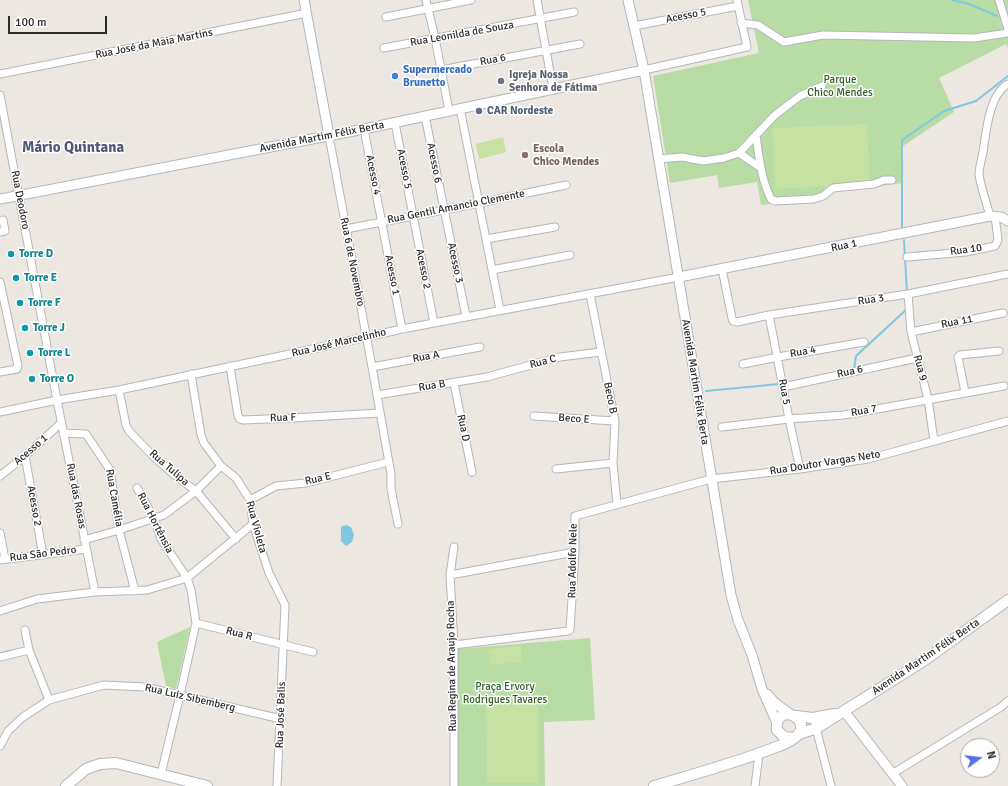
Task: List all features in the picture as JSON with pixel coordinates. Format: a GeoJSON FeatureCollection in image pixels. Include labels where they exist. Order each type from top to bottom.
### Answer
{"type":"FeatureCollection","features":[{"type":"Feature","properties":{"kind":"main road","name":"Avenida Martim Félix Berta"},"geometry":{"type":"LineString","coordinates":[[654,786],[787,744],[815,723],[843,712],[925,660],[1007,602]]}},
{"type":"Feature","properties":{"kind":"main road","name":"Avenida Martim Félix Berta"},"geometry":{"type":"LineString","coordinates":[[793,715],[815,723]]}},
{"type":"Feature","properties":{"kind":"main road"},"geometry":{"type":"LineString","coordinates":[[761,753],[775,740],[778,728],[782,717],[793,715],[801,724],[801,731],[796,736],[787,738],[778,728]]}},
{"type":"Feature","properties":{"kind":"main road"},"geometry":{"type":"LineString","coordinates":[[66,786],[86,769],[100,764],[116,763],[202,786]]}},
{"type":"Feature","properties":{"kind":"street","name":"Rua 6 de Novembro"},"geometry":{"type":"LineString","coordinates":[[304,0],[328,136],[367,336],[388,462],[391,489],[398,524]]}},
{"type":"Feature","properties":{"kind":"street"},"geometry":{"type":"LineString","coordinates":[[426,0],[449,111]]}},
{"type":"Feature","properties":{"kind":"street"},"geometry":{"type":"LineString","coordinates":[[386,17],[471,0]]}},
{"type":"Feature","properties":{"kind":"street"},"geometry":{"type":"LineString","coordinates":[[537,0],[553,89]]}},
{"type":"Feature","properties":{"kind":"street"},"geometry":{"type":"LineString","coordinates":[[628,0],[644,70]]}},
{"type":"Feature","properties":{"kind":"street"},"geometry":{"type":"LineString","coordinates":[[999,0],[1008,29]]}},
{"type":"Feature","properties":{"kind":"street"},"geometry":{"type":"LineString","coordinates":[[737,3],[741,23],[758,25],[784,42],[824,36],[974,38],[1008,33]]}},
{"type":"Feature","properties":{"kind":"street","name":"Acesso 5"},"geometry":{"type":"LineString","coordinates":[[634,26],[737,3]]}},
{"type":"Feature","properties":{"kind":"street","name":"Rua Leonilda de Souza"},"geometry":{"type":"LineString","coordinates":[[384,48],[574,12]]}},
{"type":"Feature","properties":{"kind":"street","name":"Rua José da Maia Martins"},"geometry":{"type":"LineString","coordinates":[[0,74],[307,13]]}},
{"type":"Feature","properties":{"kind":"street","name":"Avenida Martim Félix Berta"},"geometry":{"type":"LineString","coordinates":[[0,199],[395,123],[747,47],[741,23]]}},
{"type":"Feature","properties":{"kind":"street"},"geometry":{"type":"LineString","coordinates":[[546,51],[580,44]]}},
{"type":"Feature","properties":{"kind":"street","name":"Rua 6"},"geometry":{"type":"LineString","coordinates":[[441,70],[546,51]]}},
{"type":"Feature","properties":{"kind":"street","name":"Avenida Martim Félix Berta"},"geometry":{"type":"LineString","coordinates":[[644,70],[731,595],[762,689],[778,728]]}},
{"type":"Feature","properties":{"kind":"street"},"geometry":{"type":"LineString","coordinates":[[1008,84],[997,96],[992,106],[979,174],[992,216],[1001,217],[1008,221]]}},
{"type":"Feature","properties":{"kind":"street"},"geometry":{"type":"LineString","coordinates":[[658,159],[682,156],[703,161],[724,158],[739,153],[775,115],[800,96],[822,86]]}},
{"type":"Feature","properties":{"kind":"street","name":"Rua Deodoro"},"geometry":{"type":"LineString","coordinates":[[0,95],[20,195],[57,400]]}},
{"type":"Feature","properties":{"kind":"street"},"geometry":{"type":"LineString","coordinates":[[460,108],[500,310]]}},
{"type":"Feature","properties":{"kind":"street","name":"Acesso 6"},"geometry":{"type":"LineString","coordinates":[[425,116],[444,210]]}},
{"type":"Feature","properties":{"kind":"street","name":"Acesso 5"},"geometry":{"type":"LineString","coordinates":[[395,123],[413,216]]}},
{"type":"Feature","properties":{"kind":"street","name":"Acesso 4"},"geometry":{"type":"LineString","coordinates":[[364,129],[382,222]]}},
{"type":"Feature","properties":{"kind":"street"},"geometry":{"type":"LineString","coordinates":[[756,135],[761,168],[769,195],[771,199],[775,201],[814,199],[823,196],[833,188],[874,184],[884,180],[892,180]]}},
{"type":"Feature","properties":{"kind":"street"},"geometry":{"type":"LineString","coordinates":[[739,153],[761,168]]}},
{"type":"Feature","properties":{"kind":"street","name":"Rua Gentil Amancio Clemente"},"geometry":{"type":"LineString","coordinates":[[346,229],[566,185]]}},
{"type":"Feature","properties":{"kind":"street","name":"Acesso 3"},"geometry":{"type":"LineString","coordinates":[[444,210],[466,316]]}},
{"type":"Feature","properties":{"kind":"street","name":"Acesso 2"},"geometry":{"type":"LineString","coordinates":[[413,216],[434,323]]}},
{"type":"Feature","properties":{"kind":"street","name":"Rua 10"},"geometry":{"type":"LineString","coordinates":[[907,257],[966,252],[995,246],[998,240],[992,216]]}},
{"type":"Feature","properties":{"kind":"street","name":"Rua 1"},"geometry":{"type":"LineString","coordinates":[[678,277],[992,216]]}},
{"type":"Feature","properties":{"kind":"street"},"geometry":{"type":"LineString","coordinates":[[0,232],[5,231],[3,220]]}},
{"type":"Feature","properties":{"kind":"street","name":"Acesso 1"},"geometry":{"type":"LineString","coordinates":[[382,222],[402,329]]}},
{"type":"Feature","properties":{"kind":"street"},"geometry":{"type":"LineString","coordinates":[[486,239],[555,227]]}},
{"type":"Feature","properties":{"kind":"street"},"geometry":{"type":"LineString","coordinates":[[492,270],[570,255]]}},
{"type":"Feature","properties":{"kind":"street","name":"Rua 3"},"geometry":{"type":"LineString","coordinates":[[722,269],[732,318],[737,322],[769,315],[908,294],[1008,274]]}},
{"type":"Feature","properties":{"kind":"street","name":"Rua José Marcelinho"},"geometry":{"type":"LineString","coordinates":[[0,412],[57,400],[119,390],[466,316],[678,277]]}},
{"type":"Feature","properties":{"kind":"street"},"geometry":{"type":"LineString","coordinates":[[0,282],[2,302],[18,366],[16,369],[0,372]]}},
{"type":"Feature","properties":{"kind":"street","name":"Beco B"},"geometry":{"type":"LineString","coordinates":[[590,294],[615,421],[613,462],[617,504]]}},
{"type":"Feature","properties":{"kind":"street","name":"Rua 9"},"geometry":{"type":"LineString","coordinates":[[908,294],[911,332],[928,399],[934,441]]}},
{"type":"Feature","properties":{"kind":"street","name":"Rua 11"},"geometry":{"type":"LineString","coordinates":[[911,332],[1003,313]]}},
{"type":"Feature","properties":{"kind":"street","name":"Rua 5"},"geometry":{"type":"LineString","coordinates":[[769,315],[800,469]]}},
{"type":"Feature","properties":{"kind":"street","name":"Rua 4"},"geometry":{"type":"LineString","coordinates":[[743,364],[864,342]]}},
{"type":"Feature","properties":{"kind":"street","name":"Rua A"},"geometry":{"type":"LineString","coordinates":[[372,367],[480,347]]}},
{"type":"Feature","properties":{"kind":"street"},"geometry":{"type":"LineString","coordinates":[[965,392],[958,357],[960,355],[999,351]]}},
{"type":"Feature","properties":{"kind":"street","name":"Rua C"},"geometry":{"type":"LineString","coordinates":[[487,377],[560,357],[601,352]]}},
{"type":"Feature","properties":{"kind":"street","name":"Rua 6"},"geometry":{"type":"LineString","coordinates":[[783,386],[917,358]]}},
{"type":"Feature","properties":{"kind":"street","name":"Rua F"},"geometry":{"type":"LineString","coordinates":[[230,366],[238,416],[243,420],[380,413]]}},
{"type":"Feature","properties":{"kind":"street","name":"Rua Violeta"},"geometry":{"type":"LineString","coordinates":[[191,374],[201,435],[204,443],[221,466],[236,478],[250,500],[253,524],[269,573],[285,605],[283,644]]}},
{"type":"Feature","properties":{"kind":"street","name":"Rua B"},"geometry":{"type":"LineString","coordinates":[[377,395],[487,377]]}},
{"type":"Feature","properties":{"kind":"street","name":"Rua D"},"geometry":{"type":"LineString","coordinates":[[454,383],[472,472]]}},
{"type":"Feature","properties":{"kind":"street","name":"Rua 7"},"geometry":{"type":"LineString","coordinates":[[722,427],[789,419],[844,415],[1004,386]]}},
{"type":"Feature","properties":{"kind":"street","name":"Rua Tulipa"},"geometry":{"type":"LineString","coordinates":[[119,390],[126,425],[129,430],[154,457],[196,491],[236,539]]}},
{"type":"Feature","properties":{"kind":"street","name":"Rua das Rosas"},"geometry":{"type":"LineString","coordinates":[[57,400],[95,592]]}},
{"type":"Feature","properties":{"kind":"street","name":"Beco E"},"geometry":{"type":"LineString","coordinates":[[534,416],[615,421]]}},
{"type":"Feature","properties":{"kind":"street","name":"Rua Doutor Vargas Neto"},"geometry":{"type":"LineString","coordinates":[[711,479],[800,469],[868,459],[1008,421]]}},
{"type":"Feature","properties":{"kind":"street","name":"Acesso 1"},"geometry":{"type":"LineString","coordinates":[[0,476],[25,456],[61,422]]}},
{"type":"Feature","properties":{"kind":"street","name":"Rua Camélia"},"geometry":{"type":"LineString","coordinates":[[63,433],[86,434],[109,467],[119,530],[135,591]]}},
{"type":"Feature","properties":{"kind":"street","name":"Acesso 2"},"geometry":{"type":"LineString","coordinates":[[25,456],[43,555]]}},
{"type":"Feature","properties":{"kind":"street","name":"Rua E"},"geometry":{"type":"LineString","coordinates":[[250,500],[276,486],[306,483],[388,462]]}},
{"type":"Feature","properties":{"kind":"street"},"geometry":{"type":"LineString","coordinates":[[556,469],[613,462]]}},
{"type":"Feature","properties":{"kind":"street"},"geometry":{"type":"LineString","coordinates":[[84,540],[164,515],[196,491],[221,466]]}},
{"type":"Feature","properties":{"kind":"street","name":"Rua Adolfo Nele"},"geometry":{"type":"LineString","coordinates":[[454,645],[570,630],[575,552],[574,516],[711,479]]}},
{"type":"Feature","properties":{"kind":"street","name":"Rua Hortênsia"},"geometry":{"type":"LineString","coordinates":[[137,488],[154,518],[162,538],[188,578]]}},
{"type":"Feature","properties":{"kind":"street"},"geometry":{"type":"LineString","coordinates":[[0,611],[37,599],[95,592],[147,590],[188,578],[253,524]]}},
{"type":"Feature","properties":{"kind":"street"},"geometry":{"type":"LineString","coordinates":[[0,533],[3,560]]}},
{"type":"Feature","properties":{"kind":"street","name":"Rua Regina de Araujo Rocha"},"geometry":{"type":"LineString","coordinates":[[454,547],[450,575],[454,645],[454,786]]}},
{"type":"Feature","properties":{"kind":"street","name":"Rua São Pedro"},"geometry":{"type":"LineString","coordinates":[[3,560],[86,549]]}},
{"type":"Feature","properties":{"kind":"street"},"geometry":{"type":"LineString","coordinates":[[450,575],[575,552]]}},
{"type":"Feature","properties":{"kind":"street"},"geometry":{"type":"LineString","coordinates":[[161,774],[196,623],[188,578]]}},
{"type":"Feature","properties":{"kind":"street","name":"Rua R"},"geometry":{"type":"LineString","coordinates":[[196,623],[312,652]]}},
{"type":"Feature","properties":{"kind":"street"},"geometry":{"type":"LineString","coordinates":[[25,630],[29,650],[49,700]]}},
{"type":"Feature","properties":{"kind":"street","name":"Rua José Balis"},"geometry":{"type":"LineString","coordinates":[[278,786],[283,644]]}},
{"type":"Feature","properties":{"kind":"street"},"geometry":{"type":"LineString","coordinates":[[0,657],[29,650]]}},
{"type":"Feature","properties":{"kind":"street","name":"Rua Luiz Sibemberg"},"geometry":{"type":"LineString","coordinates":[[0,746],[8,731],[23,717],[49,700],[104,685],[145,687],[281,720]]}},
{"type":"Feature","properties":{"kind":"street","name":"Avenida Martim Félix Berta"},"geometry":{"type":"LineString","coordinates":[[762,689],[775,703],[793,715]]}},
{"type":"Feature","properties":{"kind":"street"},"geometry":{"type":"LineString","coordinates":[[892,774],[1001,707],[1008,701]]}},
{"type":"Feature","properties":{"kind":"street"},"geometry":{"type":"LineString","coordinates":[[843,712],[902,786]]}},
{"type":"Feature","properties":{"kind":"street"},"geometry":{"type":"LineString","coordinates":[[815,723],[830,786]]}},
{"type":"Feature","properties":{"kind":"street"},"geometry":{"type":"LineString","coordinates":[[755,786],[761,753]]}},
{"type":"Feature","properties":{"kind":"green space","name":"Parque Chico Mendes"},"geometry":{"type":"Polygon","coordinates":[[[748,0],[1008,0],[1008,48],[1006,44],[939,78],[954,112],[903,146],[902,183],[835,192],[823,199],[761,205],[757,182],[719,188],[717,175],[670,183],[653,76],[759,53],[748,0]]]}},
{"type":"Feature","properties":{"kind":"green space"},"geometry":{"type":"Polygon","coordinates":[[[867,124],[870,184],[775,189],[772,128],[867,124]]]}},
{"type":"Feature","properties":{"kind":"green space"},"geometry":{"type":"Polygon","coordinates":[[[503,137],[506,152],[479,159],[476,144],[503,137]]]}},
{"type":"Feature","properties":{"kind":"green space"},"geometry":{"type":"Polygon","coordinates":[[[190,627],[176,689],[166,686],[157,642],[190,627]]]}},
{"type":"Feature","properties":{"kind":"green space","name":"Praça Ervory Rodrigues Tavares"},"geometry":{"type":"Polygon","coordinates":[[[590,638],[595,720],[544,722],[545,786],[457,786],[457,649],[590,638]]]}},
{"type":"Feature","properties":{"kind":"green space"},"geometry":{"type":"Polygon","coordinates":[[[521,646],[522,662],[490,665],[488,649],[521,646]]]}},
{"type":"Feature","properties":{"kind":"green space"},"geometry":{"type":"Polygon","coordinates":[[[486,699],[538,699],[538,783],[487,783],[486,699]]]}},
{"type":"Feature","properties":{"kind":"water"},"geometry":{"type":"Polygon","coordinates":[[[346,525],[351,527],[354,535],[352,542],[346,546],[341,541],[341,527],[346,525]]]}},
{"type":"Feature","properties":{"kind":"waterway"},"geometry":{"type":"LineString","coordinates":[[952,0],[969,4],[997,16]]}},
{"type":"Feature","properties":{"kind":"waterway"},"geometry":{"type":"LineString","coordinates":[[902,227],[902,140],[944,111],[976,101],[1008,76]]}},
{"type":"Feature","properties":{"kind":"waterway"},"geometry":{"type":"LineString","coordinates":[[904,240],[907,293]]}},
{"type":"Feature","properties":{"kind":"waterway"},"geometry":{"type":"LineString","coordinates":[[854,370],[856,356],[907,309]]}},
{"type":"Feature","properties":{"kind":"waterway"},"geometry":{"type":"LineString","coordinates":[[706,391],[779,384]]}},
{"type":"Feature","properties":{"kind":"place","name":"Supermercado Brunetto"},"geometry":{"type":"Point","coordinates":[395,76]}},
{"type":"Feature","properties":{"kind":"place","name":"Igreja Nossa Senhora de Fátima"},"geometry":{"type":"Point","coordinates":[501,81]}},
{"type":"Feature","properties":{"kind":"place","name":"CAR Nordeste"},"geometry":{"type":"Point","coordinates":[479,111]}},
{"type":"Feature","properties":{"kind":"place","name":"Escola Chico Mendes"},"geometry":{"type":"Point","coordinates":[525,155]}},
{"type":"Feature","properties":{"kind":"place","name":"Torre D"},"geometry":{"type":"Point","coordinates":[11,254]}},
{"type":"Feature","properties":{"kind":"place","name":"Torre E"},"geometry":{"type":"Point","coordinates":[16,278]}},
{"type":"Feature","properties":{"kind":"place","name":"Torre F"},"geometry":{"type":"Point","coordinates":[20,303]}},
{"type":"Feature","properties":{"kind":"place","name":"Torre J"},"geometry":{"type":"Point","coordinates":[25,328]}},
{"type":"Feature","properties":{"kind":"place","name":"Torre L"},"geometry":{"type":"Point","coordinates":[30,353]}},
{"type":"Feature","properties":{"kind":"place","name":"Torre O"},"geometry":{"type":"Point","coordinates":[32,379]}},
{"type":"Feature","properties":{"kind":"district","name":"Mário Quintana"},"geometry":{"type":"Point","coordinates":[73,148]}}]}
